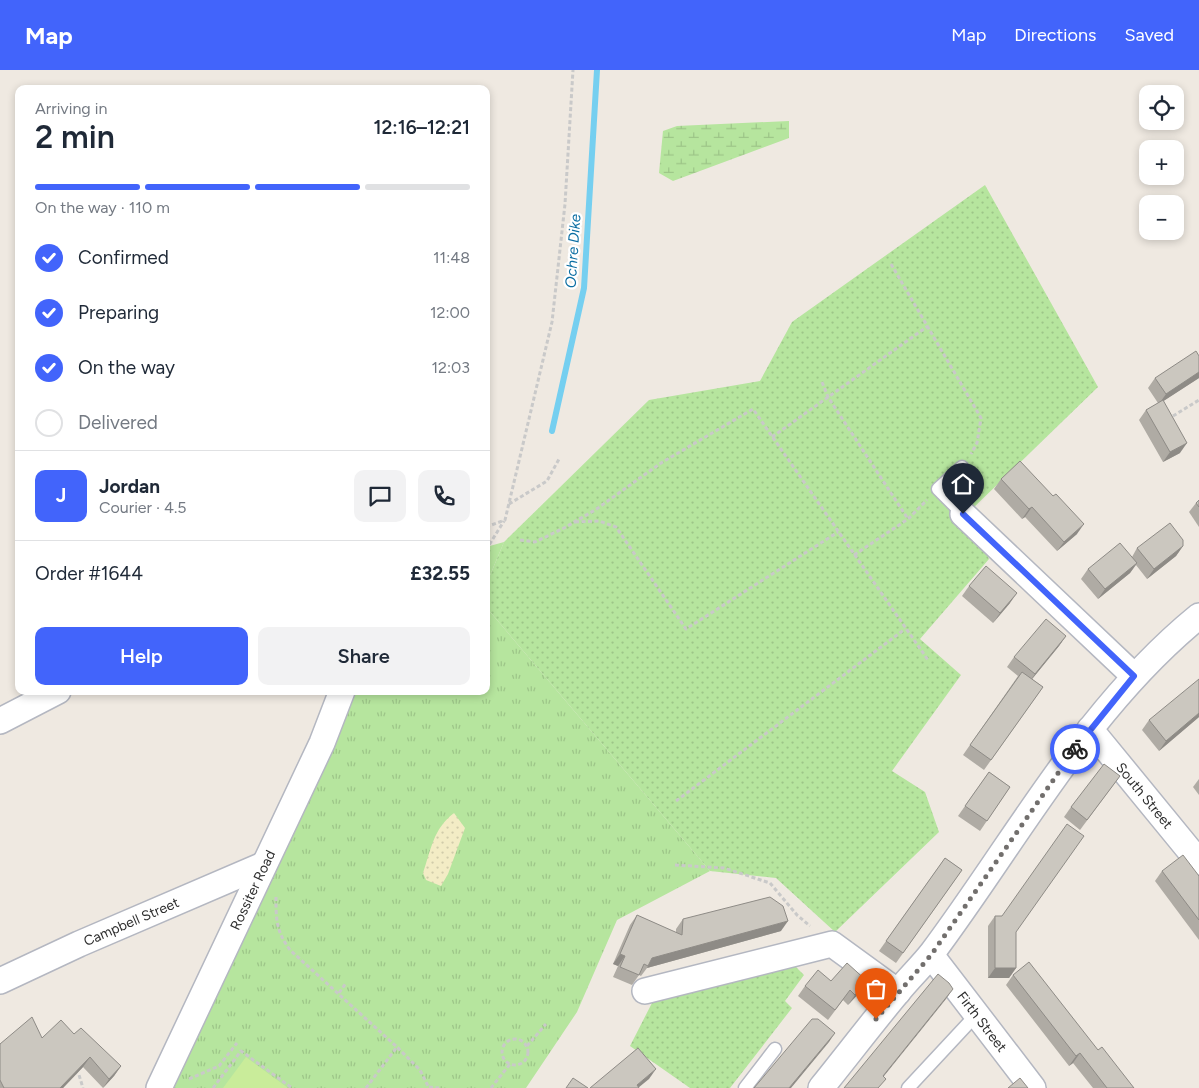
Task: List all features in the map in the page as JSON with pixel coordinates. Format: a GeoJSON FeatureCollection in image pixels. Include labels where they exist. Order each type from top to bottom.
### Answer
{"type":"FeatureCollection","features":[{"type":"Feature","properties":{"kind":"street"},"geometry":{"type":"LineString","coordinates":[[963,514],[1134,676]]}},
{"type":"Feature","properties":{"kind":"street"},"geometry":{"type":"LineString","coordinates":[[822,1088],[898,992],[931,955],[1051,781],[1090,728],[1134,676],[1172,638],[1199,616]]}},
{"type":"Feature","properties":{"kind":"street"},"geometry":{"type":"LineString","coordinates":[[0,721],[50,695]]}},
{"type":"Feature","properties":{"kind":"street","name":"Rossiter Road"},"geometry":{"type":"LineString","coordinates":[[159,1088],[322,743],[340,695]]}},
{"type":"Feature","properties":{"kind":"street","name":"South Street"},"geometry":{"type":"LineString","coordinates":[[1090,728],[1199,862]]}},
{"type":"Feature","properties":{"kind":"street","name":"Campbell Street"},"geometry":{"type":"LineString","coordinates":[[0,981],[78,944],[262,868]]}},
{"type":"Feature","properties":{"kind":"street"},"geometry":{"type":"LineString","coordinates":[[645,991],[832,944],[898,992]]}},
{"type":"Feature","properties":{"kind":"street","name":"Firth Street"},"geometry":{"type":"LineString","coordinates":[[931,955],[1034,1088]]}},
{"type":"Feature","properties":{"kind":"lane"},"geometry":{"type":"LineString","coordinates":[[962,467],[938,489],[963,514]]}},
{"type":"Feature","properties":{"kind":"lane"},"geometry":{"type":"LineString","coordinates":[[908,1088],[977,1014]]}},
{"type":"Feature","properties":{"kind":"lane"},"geometry":{"type":"LineString","coordinates":[[745,1088],[775,1049]]}},
{"type":"Feature","properties":{"kind":"path"},"geometry":{"type":"LineString","coordinates":[[490,544],[505,520],[552,322],[565,204],[573,70]]}},
{"type":"Feature","properties":{"kind":"path"},"geometry":{"type":"LineString","coordinates":[[891,264],[981,418],[977,443],[962,467]]}},
{"type":"Feature","properties":{"kind":"path"},"geometry":{"type":"LineString","coordinates":[[772,436],[928,326]]}},
{"type":"Feature","properties":{"kind":"path"},"geometry":{"type":"LineString","coordinates":[[822,382],[828,397],[908,519]]}},
{"type":"Feature","properties":{"kind":"path"},"geometry":{"type":"LineString","coordinates":[[1173,416],[1199,400]]}},
{"type":"Feature","properties":{"kind":"path"},"geometry":{"type":"LineString","coordinates":[[520,540],[535,542],[574,522],[661,462],[753,409],[928,660]]}},
{"type":"Feature","properties":{"kind":"path"},"geometry":{"type":"LineString","coordinates":[[509,504],[547,481],[559,459]]}},
{"type":"Feature","properties":{"kind":"path"},"geometry":{"type":"LineString","coordinates":[[854,555],[908,519],[938,489]]}},
{"type":"Feature","properties":{"kind":"path"},"geometry":{"type":"LineString","coordinates":[[490,526],[505,520]]}},
{"type":"Feature","properties":{"kind":"path"},"geometry":{"type":"LineString","coordinates":[[574,522],[599,521],[616,527],[686,629],[838,532]]}},
{"type":"Feature","properties":{"kind":"path"},"geometry":{"type":"LineString","coordinates":[[676,801],[905,629]]}},
{"type":"Feature","properties":{"kind":"path"},"geometry":{"type":"LineString","coordinates":[[676,865],[724,868],[770,882],[797,915],[832,944]]}},
{"type":"Feature","properties":{"kind":"path"},"geometry":{"type":"LineString","coordinates":[[262,868],[276,884],[276,918],[280,936],[290,950],[397,1047],[420,1070],[429,1087],[439,1088]]}},
{"type":"Feature","properties":{"kind":"path"},"geometry":{"type":"LineString","coordinates":[[339,993],[346,983]]}},
{"type":"Feature","properties":{"kind":"path"},"geometry":{"type":"LineString","coordinates":[[491,1088],[510,1064],[524,1062],[528,1055],[528,1046],[546,1024]]}},
{"type":"Feature","properties":{"kind":"path"},"geometry":{"type":"LineString","coordinates":[[510,1064],[502,1055],[505,1042],[517,1038],[528,1046]]}},
{"type":"Feature","properties":{"kind":"path"},"geometry":{"type":"LineString","coordinates":[[184,1083],[219,1066],[237,1043]]}},
{"type":"Feature","properties":{"kind":"path"},"geometry":{"type":"LineString","coordinates":[[366,1088],[397,1047]]}},
{"type":"Feature","properties":{"kind":"path"},"geometry":{"type":"LineString","coordinates":[[213,1088],[241,1051],[292,1088]]}},
{"type":"Feature","properties":{"kind":"path"},"geometry":{"type":"LineString","coordinates":[[70,1067],[79,1075],[84,1088]]}},
{"type":"Feature","properties":{"kind":"green space"},"geometry":{"type":"Polygon","coordinates":[[[789,121],[789,138],[673,181],[659,173],[663,131],[677,126],[789,121]]]}},
{"type":"Feature","properties":{"kind":"green space"},"geometry":{"type":"Polygon","coordinates":[[[985,185],[1098,387],[969,512],[989,559],[920,639],[961,675],[892,771],[925,792],[939,832],[835,932],[776,878],[710,871],[490,612],[490,575],[504,542],[649,400],[760,381],[792,322],[985,185]]]}},
{"type":"Feature","properties":{"kind":"green space"},"geometry":{"type":"Polygon","coordinates":[[[504,542],[490,575],[490,546],[504,542]]]}},
{"type":"Feature","properties":{"kind":"green space"},"geometry":{"type":"Polygon","coordinates":[[[490,612],[710,871],[617,920],[577,1012],[526,1088],[166,1088],[348,695],[490,695],[490,612]]]}},
{"type":"Feature","properties":{"kind":"green space"},"geometry":{"type":"Polygon","coordinates":[[[793,964],[804,975],[785,1001],[792,1008],[730,1088],[690,1088],[630,1046],[653,1001],[793,964]]]}},
{"type":"Feature","properties":{"kind":"green space"},"geometry":{"type":"Polygon","coordinates":[[[246,1057],[288,1088],[223,1088],[246,1057]]]}},
{"type":"Feature","properties":{"kind":"sand"},"geometry":{"type":"Polygon","coordinates":[[[454,813],[465,828],[448,874],[441,886],[426,880],[423,873],[437,833],[454,813]]]}},
{"type":"Feature","properties":{"kind":"building"},"geometry":{"type":"Polygon","coordinates":[[[1196,351],[1199,356],[1199,372],[1166,394],[1155,378],[1196,351]]]}},
{"type":"Feature","properties":{"kind":"building"},"geometry":{"type":"Polygon","coordinates":[[[1163,400],[1187,443],[1170,452],[1146,410],[1163,400]]]}},
{"type":"Feature","properties":{"kind":"building"},"geometry":{"type":"Polygon","coordinates":[[[1020,461],[1053,496],[1056,494],[1084,524],[1064,542],[1032,507],[1029,509],[1001,479],[1020,461]]]}},
{"type":"Feature","properties":{"kind":"building"},"geometry":{"type":"Polygon","coordinates":[[[1170,523],[1183,540],[1183,546],[1154,569],[1137,548],[1170,523]]]}},
{"type":"Feature","properties":{"kind":"building"},"geometry":{"type":"Polygon","coordinates":[[[1120,543],[1137,563],[1105,589],[1088,569],[1120,543]]]}},
{"type":"Feature","properties":{"kind":"building"},"geometry":{"type":"Polygon","coordinates":[[[986,566],[1017,593],[1000,613],[969,586],[986,566]]]}},
{"type":"Feature","properties":{"kind":"building"},"geometry":{"type":"Polygon","coordinates":[[[1046,619],[1066,636],[1035,674],[1014,657],[1046,619]]]}},
{"type":"Feature","properties":{"kind":"building"},"geometry":{"type":"Polygon","coordinates":[[[1022,672],[1043,687],[991,760],[970,745],[1022,672]]]}},
{"type":"Feature","properties":{"kind":"building"},"geometry":{"type":"Polygon","coordinates":[[[1199,679],[1199,713],[1166,741],[1149,720],[1199,679]]]}},
{"type":"Feature","properties":{"kind":"building"},"geometry":{"type":"Polygon","coordinates":[[[1104,764],[1120,776],[1087,820],[1071,807],[1104,764]]]}},
{"type":"Feature","properties":{"kind":"building"},"geometry":{"type":"Polygon","coordinates":[[[989,772],[1010,787],[987,821],[965,806],[989,772]]]}},
{"type":"Feature","properties":{"kind":"building"},"geometry":{"type":"Polygon","coordinates":[[[1067,824],[1084,836],[1016,932],[1016,968],[995,968],[995,916],[1002,916],[1067,824]]]}},
{"type":"Feature","properties":{"kind":"building"},"geometry":{"type":"Polygon","coordinates":[[[1183,855],[1199,876],[1199,920],[1162,871],[1183,855]]]}},
{"type":"Feature","properties":{"kind":"building"},"geometry":{"type":"Polygon","coordinates":[[[945,858],[962,870],[903,953],[886,941],[945,858]]]}},
{"type":"Feature","properties":{"kind":"building"},"geometry":{"type":"Polygon","coordinates":[[[770,897],[783,906],[788,921],[652,958],[648,966],[644,964],[639,975],[620,967],[625,956],[620,954],[637,915],[682,935],[683,919],[770,897]]]}},
{"type":"Feature","properties":{"kind":"building"},"geometry":{"type":"Polygon","coordinates":[[[1029,962],[1098,1050],[1102,1047],[1134,1088],[1107,1088],[1080,1053],[1076,1056],[1013,975],[1029,962]]]}},
{"type":"Feature","properties":{"kind":"building"},"geometry":{"type":"Polygon","coordinates":[[[847,963],[867,981],[855,995],[850,990],[835,1010],[805,986],[818,970],[831,981],[847,963]]]}},
{"type":"Feature","properties":{"kind":"building"},"geometry":{"type":"Polygon","coordinates":[[[938,974],[953,989],[883,1076],[886,1079],[878,1088],[844,1088],[938,974]]]}},
{"type":"Feature","properties":{"kind":"building"},"geometry":{"type":"Polygon","coordinates":[[[32,1017],[42,1038],[61,1020],[74,1034],[81,1028],[121,1066],[109,1079],[90,1057],[60,1088],[4,1088],[0,1080],[0,1044],[32,1017]]]}},
{"type":"Feature","properties":{"kind":"building"},"geometry":{"type":"Polygon","coordinates":[[[812,1019],[818,1019],[835,1033],[789,1088],[754,1088],[812,1019]]]}},
{"type":"Feature","properties":{"kind":"building"},"geometry":{"type":"Polygon","coordinates":[[[638,1048],[656,1069],[637,1085],[639,1088],[590,1088],[638,1048]]]}},
{"type":"Feature","properties":{"kind":"building"},"geometry":{"type":"Polygon","coordinates":[[[573,1078],[588,1088],[566,1088],[573,1078]]]}},
{"type":"Feature","properties":{"kind":"building"},"geometry":{"type":"Polygon","coordinates":[[[1020,1078],[1028,1088],[1008,1088],[1020,1078]]]}},
{"type":"Feature","properties":{"kind":"waterway","name":"Ochre Dike"},"geometry":{"type":"LineString","coordinates":[[552,431],[584,288],[597,70]]}},
{"type":"Feature","properties":{"kind":"way so far"},"geometry":{"type":"LineString","coordinates":[[876,1019],[931,955],[1075,749]]}},
{"type":"Feature","properties":{"kind":"route"},"geometry":{"type":"LineString","coordinates":[[963,514],[1134,676],[1090,728],[1075,749]]}}]}
